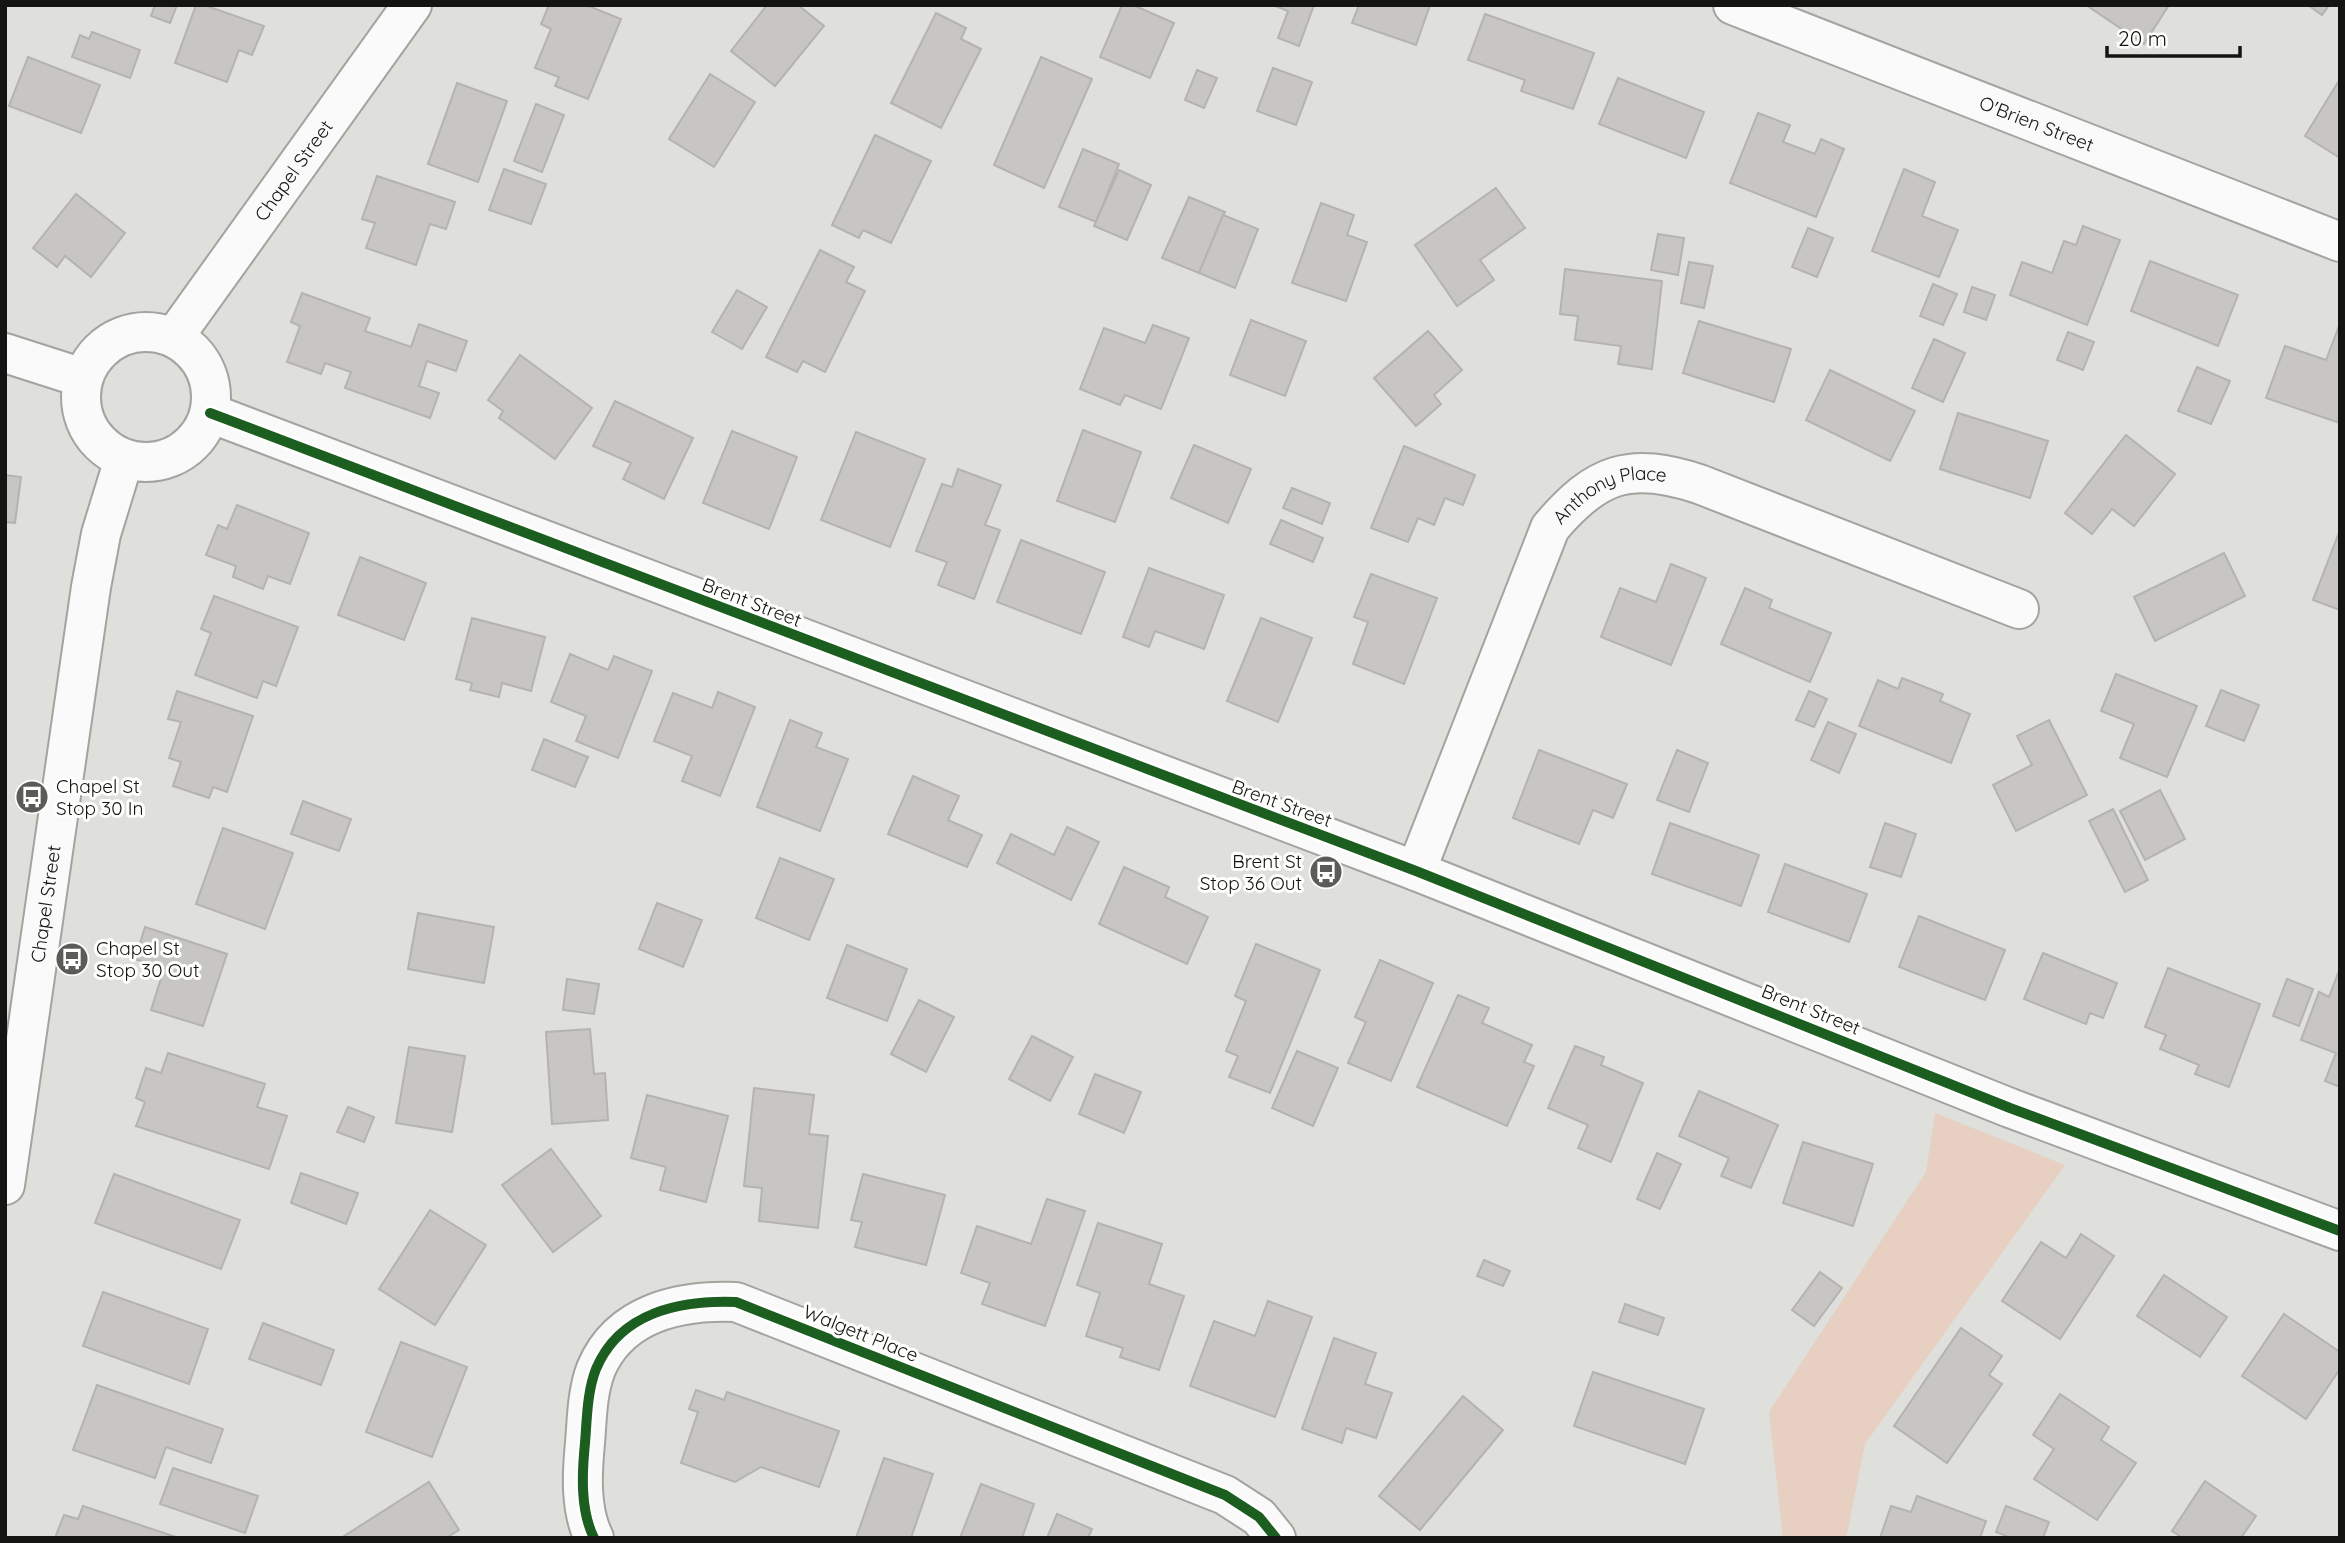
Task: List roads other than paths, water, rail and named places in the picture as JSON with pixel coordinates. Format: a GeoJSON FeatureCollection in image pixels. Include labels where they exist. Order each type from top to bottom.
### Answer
{"type":"FeatureCollection","features":[{"type":"Feature","properties":{"kind":"street","name":"Chapel Street"},"geometry":{"type":"LineString","coordinates":[[174,337],[412,5]]}},
{"type":"Feature","properties":{"kind":"street","name":"O'Brien Street"},"geometry":{"type":"LineString","coordinates":[[1733,5],[2340,242]]}},
{"type":"Feature","properties":{"kind":"street"},"geometry":{"type":"LineString","coordinates":[[152,331],[174,337],[189,347],[205,369],[212,395],[210,413],[201,433],[186,449],[167,460],[146,463],[124,459],[107,449],[88,426],[80,398],[83,378],[93,358],[109,342],[130,333],[152,331]]}},
{"type":"Feature","properties":{"kind":"street"},"geometry":{"type":"LineString","coordinates":[[5,353],[83,378]]}},
{"type":"Feature","properties":{"kind":"street","name":"Brent Street"},"geometry":{"type":"LineString","coordinates":[[210,413],[1416,871],[2010,1108],[2340,1231]]}},
{"type":"Feature","properties":{"kind":"street","name":"Chapel Street"},"geometry":{"type":"LineString","coordinates":[[5,1185],[91,587],[101,534],[124,459]]}},
{"type":"Feature","properties":{"kind":"street","name":"Anthony Place"},"geometry":{"type":"LineString","coordinates":[[1416,871],[1550,528],[1571,503],[1616,476],[1641,471],[1669,474],[2020,609]]}},
{"type":"Feature","properties":{"kind":"street","name":"Walgett Place"},"geometry":{"type":"LineString","coordinates":[[594,1538],[585,1505],[582,1472],[588,1403],[597,1368],[613,1342],[635,1322],[666,1308],[702,1301],[736,1302],[1225,1495],[1259,1517],[1276,1538]]}},
{"type":"Feature","properties":{"kind":"place","name":"Chapel St Stop 30 In"},"geometry":{"type":"Point","coordinates":[32,797]}},
{"type":"Feature","properties":{"kind":"place","name":"Brent St Stop 36 Out"},"geometry":{"type":"Point","coordinates":[1326,872]}},
{"type":"Feature","properties":{"kind":"place","name":"Chapel St Stop 30 Out"},"geometry":{"type":"Point","coordinates":[72,959]}}]}
